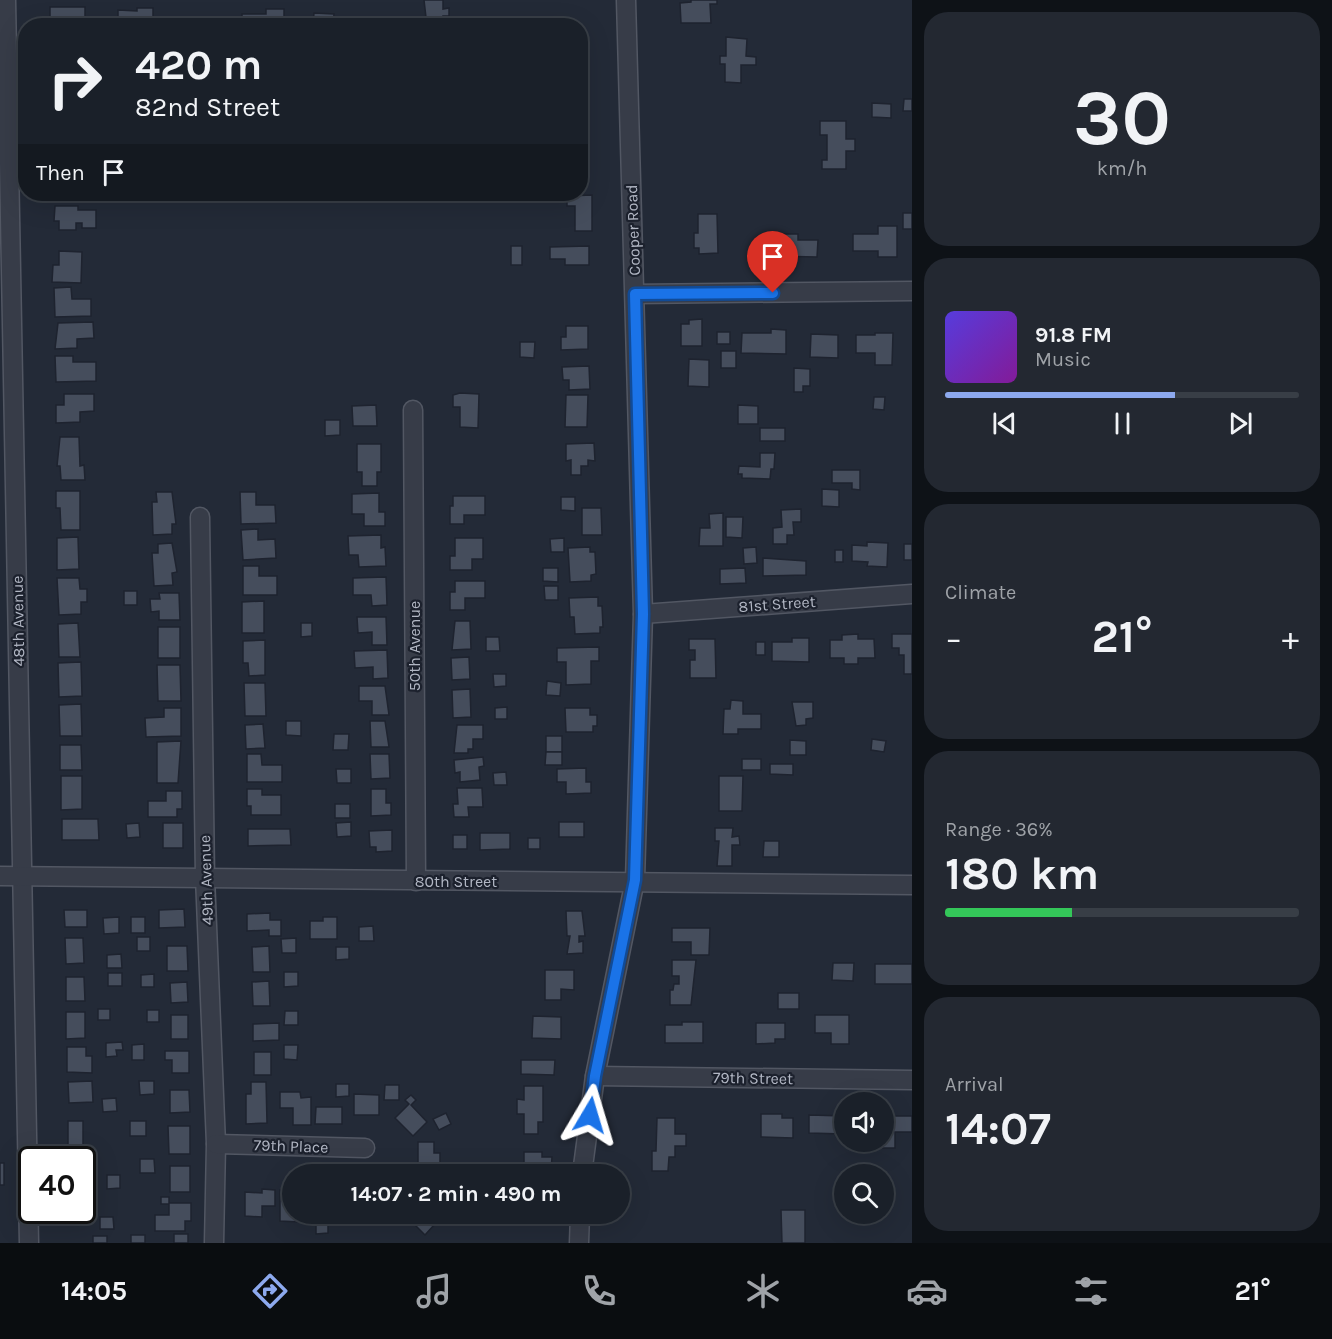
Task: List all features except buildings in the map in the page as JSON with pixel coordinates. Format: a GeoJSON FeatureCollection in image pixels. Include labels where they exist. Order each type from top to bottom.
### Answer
{"type":"FeatureCollection","features":[{"type":"Feature","properties":{"kind":"street","name":"48th Avenue"},"geometry":{"type":"LineString","coordinates":[[6,0],[29,1243]]}},
{"type":"Feature","properties":{"kind":"street","name":"Cooper Road"},"geometry":{"type":"LineString","coordinates":[[583,1164],[595,1076],[635,880],[643,614],[626,0]]}},
{"type":"Feature","properties":{"kind":"street"},"geometry":{"type":"LineString","coordinates":[[635,294],[912,291]]}},
{"type":"Feature","properties":{"kind":"street","name":"50th Avenue"},"geometry":{"type":"LineString","coordinates":[[413,410],[416,881]]}},
{"type":"Feature","properties":{"kind":"street","name":"49th Avenue"},"geometry":{"type":"LineString","coordinates":[[200,517],[205,877],[216,1144],[214,1243]]}},
{"type":"Feature","properties":{"kind":"street","name":"81st Street"},"geometry":{"type":"LineString","coordinates":[[643,614],[912,594]]}},
{"type":"Feature","properties":{"kind":"street","name":"80th Street"},"geometry":{"type":"LineString","coordinates":[[0,876],[416,881],[635,880],[912,885]]}},
{"type":"Feature","properties":{"kind":"street","name":"79th Street"},"geometry":{"type":"LineString","coordinates":[[595,1076],[912,1080]]}},
{"type":"Feature","properties":{"kind":"street","name":"79th Place"},"geometry":{"type":"LineString","coordinates":[[216,1144],[365,1148]]}},
{"type":"Feature","properties":{"kind":"street"},"geometry":{"type":"LineString","coordinates":[[579,1243],[580,1224]]}},
{"type":"Feature","properties":{"kind":"route"},"geometry":{"type":"LineString","coordinates":[[590,1115],[595,1076],[635,880],[643,614],[635,294],[773,293]]}}]}
